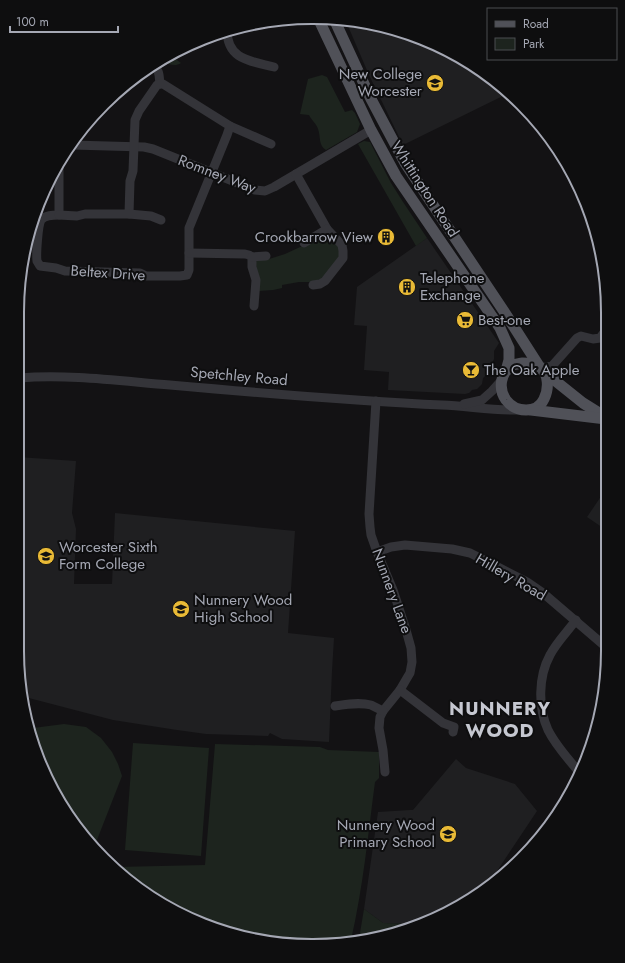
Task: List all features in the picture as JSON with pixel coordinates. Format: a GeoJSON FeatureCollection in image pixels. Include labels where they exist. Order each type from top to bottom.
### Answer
{"type":"FeatureCollection","features":[{"type":"Feature","properties":{"kind":"main road","name":"Whittington Road"},"geometry":{"type":"LineString","coordinates":[[321,24],[371,130],[396,176],[500,328],[509,348],[509,360],[504,376]]}},
{"type":"Feature","properties":{"kind":"main road","name":"Whittington Road"},"geometry":{"type":"LineString","coordinates":[[337,25],[371,99],[405,163],[541,369]]}},
{"type":"Feature","properties":{"kind":"main road"},"geometry":{"type":"LineString","coordinates":[[541,369],[547,380],[548,388],[542,403],[537,407],[526,410],[512,405],[506,400],[502,392],[504,376],[512,365],[522,363],[531,364],[541,369],[580,401],[601,415]]}},
{"type":"Feature","properties":{"kind":"main road"},"geometry":{"type":"LineString","coordinates":[[576,416],[580,401]]}},
{"type":"Feature","properties":{"kind":"main road","name":"Spetchley Road"},"geometry":{"type":"LineString","coordinates":[[526,410],[601,418]]}},
{"type":"Feature","properties":{"kind":"street"},"geometry":{"type":"LineString","coordinates":[[227,37],[235,54],[242,59],[274,67]]}},
{"type":"Feature","properties":{"kind":"street"},"geometry":{"type":"LineString","coordinates":[[157,70],[160,84]]}},
{"type":"Feature","properties":{"kind":"street"},"geometry":{"type":"LineString","coordinates":[[129,214],[130,181],[133,171],[135,120],[157,85],[163,84],[230,126],[271,144]]}},
{"type":"Feature","properties":{"kind":"street","name":"Beltex Drive"},"geometry":{"type":"LineString","coordinates":[[58,215],[44,217],[40,221],[37,262],[40,266],[65,271],[140,273],[146,276],[187,275],[189,270],[190,253],[189,228],[230,126]]}},
{"type":"Feature","properties":{"kind":"street","name":"Romney Way"},"geometry":{"type":"LineString","coordinates":[[79,143],[134,146],[153,149],[255,190],[265,191],[371,130]]}},
{"type":"Feature","properties":{"kind":"street"},"geometry":{"type":"LineString","coordinates":[[296,174],[327,229],[342,245],[344,254],[343,258],[325,281],[320,284],[313,285]]}},
{"type":"Feature","properties":{"kind":"street"},"geometry":{"type":"LineString","coordinates":[[59,176],[58,215],[77,216],[85,214],[129,214],[151,216],[161,220]]}},
{"type":"Feature","properties":{"kind":"street"},"geometry":{"type":"LineString","coordinates":[[304,243],[327,229]]}},
{"type":"Feature","properties":{"kind":"street"},"geometry":{"type":"LineString","coordinates":[[190,253],[245,254],[252,257],[266,256]]}},
{"type":"Feature","properties":{"kind":"street"},"geometry":{"type":"LineString","coordinates":[[252,257],[252,267],[256,280],[254,306]]}},
{"type":"Feature","properties":{"kind":"street"},"geometry":{"type":"LineString","coordinates":[[325,281],[333,288]]}},
{"type":"Feature","properties":{"kind":"street"},"geometry":{"type":"LineString","coordinates":[[541,369],[552,366],[577,338],[582,336],[593,339],[601,337]]}},
{"type":"Feature","properties":{"kind":"street","name":"Spetchley Road"},"geometry":{"type":"LineString","coordinates":[[457,405],[482,400],[492,391],[504,376]]}},
{"type":"Feature","properties":{"kind":"street","name":"Spetchley Road"},"geometry":{"type":"LineString","coordinates":[[24,378],[75,377],[376,402],[457,405],[506,410],[526,410]]}},
{"type":"Feature","properties":{"kind":"street","name":"Nunnery Lane"},"geometry":{"type":"LineString","coordinates":[[376,402],[370,514],[371,535],[394,590],[409,638],[412,662],[410,673],[400,690],[380,717],[379,728],[383,750],[384,772]]}},
{"type":"Feature","properties":{"kind":"street","name":"Hillery Road"},"geometry":{"type":"LineString","coordinates":[[377,552],[391,547],[405,545],[452,549],[470,553],[527,582],[543,593],[601,642]]}},
{"type":"Feature","properties":{"kind":"street"},"geometry":{"type":"LineString","coordinates":[[576,620],[554,648],[549,657],[544,670],[541,695],[542,708],[548,730],[576,768]]}},
{"type":"Feature","properties":{"kind":"street"},"geometry":{"type":"LineString","coordinates":[[400,690],[442,723],[454,727],[453,732]]}},
{"type":"Feature","properties":{"kind":"street"},"geometry":{"type":"LineString","coordinates":[[335,706],[347,704],[366,704],[383,711]]}},
{"type":"Feature","properties":{"kind":"shaded area","name":"New College Worcester"},"geometry":{"type":"Polygon","coordinates":[[[348,26],[387,34],[423,46],[457,63],[473,73],[503,96],[403,145],[369,75],[348,26]]]}},
{"type":"Feature","properties":{"kind":"shaded area"},"geometry":{"type":"Polygon","coordinates":[[[427,238],[499,343],[494,351],[494,359],[488,373],[483,378],[482,384],[477,389],[472,390],[469,393],[388,390],[389,372],[364,370],[367,326],[354,325],[357,287],[427,238]]]}},
{"type":"Feature","properties":{"kind":"shaded area","name":"Nunnery Wood High School"},"geometry":{"type":"Polygon","coordinates":[[[24,457],[76,461],[72,513],[76,529],[74,584],[112,584],[115,513],[295,531],[288,633],[334,638],[329,742],[282,739],[270,733],[268,736],[206,734],[113,720],[28,698],[26,688],[24,650],[24,457]]]}},
{"type":"Feature","properties":{"kind":"shaded area"},"geometry":{"type":"Polygon","coordinates":[[[601,496],[601,527],[587,517],[601,496]]]}},
{"type":"Feature","properties":{"kind":"shaded area","name":"Nunnery Wood Primary School"},"geometry":{"type":"Polygon","coordinates":[[[456,759],[466,768],[515,784],[537,811],[496,873],[473,890],[440,909],[406,924],[383,923],[364,909],[378,812],[413,810],[456,759]]]}},
{"type":"Feature","properties":{"kind":"green space"},"geometry":{"type":"Polygon","coordinates":[[[176,59],[181,63],[175,65],[167,64],[176,59]]]}},
{"type":"Feature","properties":{"kind":"green space"},"geometry":{"type":"Polygon","coordinates":[[[322,75],[327,77],[345,112],[352,110],[360,124],[357,132],[326,150],[322,146],[317,127],[309,115],[300,114],[308,79],[322,75]]]}},
{"type":"Feature","properties":{"kind":"green space"},"geometry":{"type":"Polygon","coordinates":[[[364,141],[370,142],[391,183],[427,238],[416,246],[358,144],[364,141]]]}},
{"type":"Feature","properties":{"kind":"green space"},"geometry":{"type":"Polygon","coordinates":[[[326,232],[338,245],[341,255],[324,278],[313,282],[299,282],[282,285],[282,288],[273,290],[258,291],[256,262],[258,260],[266,260],[285,254],[313,241],[326,232]]]}},
{"type":"Feature","properties":{"kind":"green space"},"geometry":{"type":"Polygon","coordinates":[[[64,724],[86,727],[101,738],[112,752],[122,776],[96,841],[73,811],[63,795],[46,761],[35,728],[64,724]]]}},
{"type":"Feature","properties":{"kind":"green space"},"geometry":{"type":"Polygon","coordinates":[[[133,743],[209,748],[201,856],[125,850],[133,743]]]}},
{"type":"Feature","properties":{"kind":"green space"},"geometry":{"type":"Polygon","coordinates":[[[215,744],[320,747],[328,750],[379,752],[379,778],[375,782],[362,881],[352,937],[312,939],[275,937],[220,924],[168,900],[152,890],[122,867],[205,865],[215,744]]]}},
{"type":"Feature","properties":{"kind":"green space"},"geometry":{"type":"Polygon","coordinates":[[[364,909],[383,923],[406,924],[387,929],[360,935],[364,909]]]}},
{"type":"Feature","properties":{"kind":"place","name":"New College Worcester"},"geometry":{"type":"Point","coordinates":[435,83]}},
{"type":"Feature","properties":{"kind":"place","name":"Crookbarrow View"},"geometry":{"type":"Point","coordinates":[386,237]}},
{"type":"Feature","properties":{"kind":"place","name":"Telephone Exchange"},"geometry":{"type":"Point","coordinates":[407,287]}},
{"type":"Feature","properties":{"kind":"place","name":"Best-one"},"geometry":{"type":"Point","coordinates":[465,320]}},
{"type":"Feature","properties":{"kind":"place","name":"The Oak Apple"},"geometry":{"type":"Point","coordinates":[471,370]}},
{"type":"Feature","properties":{"kind":"place","name":"Worcester Sixth Form College"},"geometry":{"type":"Point","coordinates":[46,556]}},
{"type":"Feature","properties":{"kind":"place","name":"Nunnery Wood High School"},"geometry":{"type":"Point","coordinates":[181,609]}},
{"type":"Feature","properties":{"kind":"place","name":"Nunnery Wood Primary School"},"geometry":{"type":"Point","coordinates":[448,834]}},
{"type":"Feature","properties":{"kind":"district","name":"NUNNERY WOOD"},"geometry":{"type":"Point","coordinates":[500,719]}}]}
